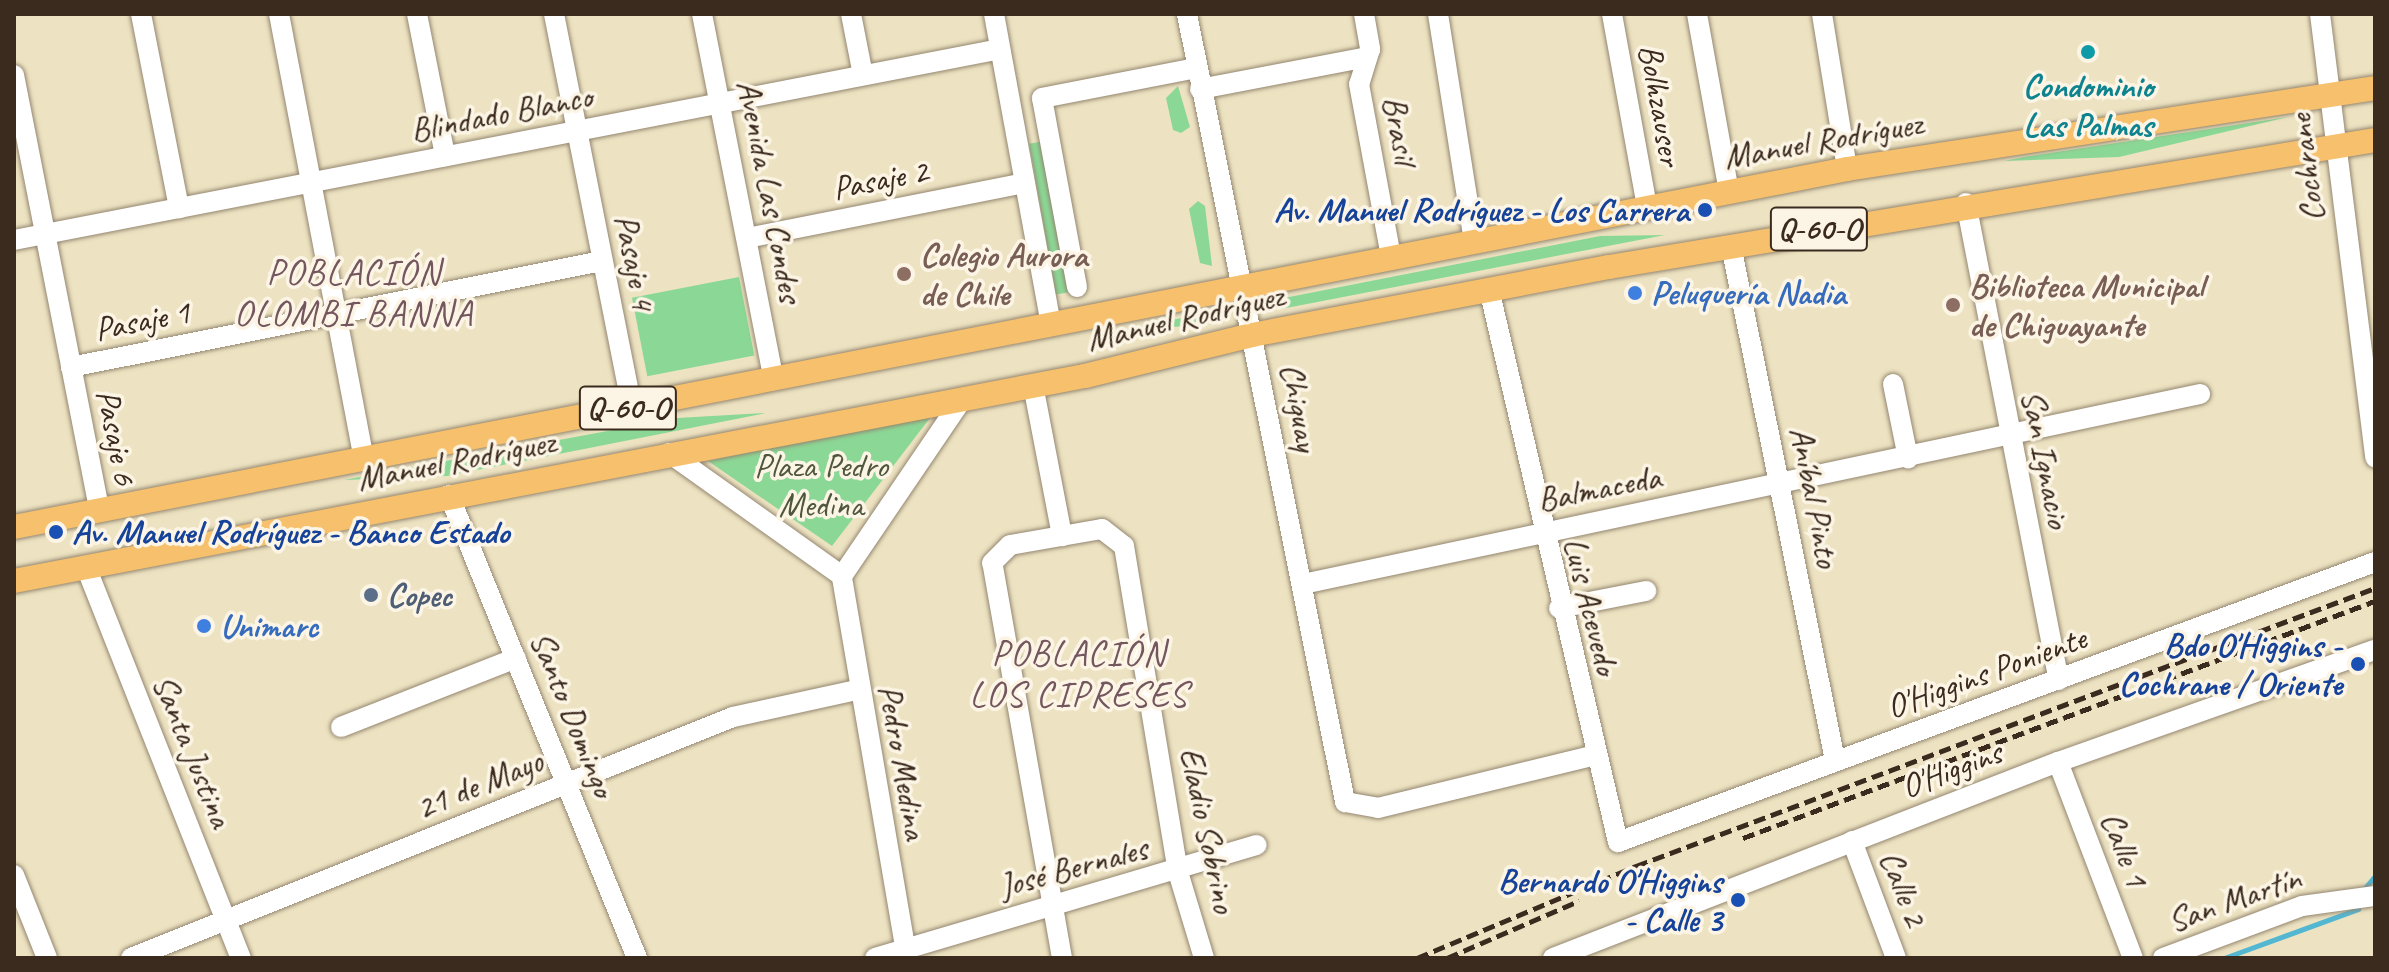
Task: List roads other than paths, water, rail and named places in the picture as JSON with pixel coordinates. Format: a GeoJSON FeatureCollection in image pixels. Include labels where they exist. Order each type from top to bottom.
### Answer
{"type":"FeatureCollection","features":[{"type":"Feature","properties":{"kind":"main road","name":"Manuel Rodríguez"},"geometry":{"type":"LineString","coordinates":[[14,527],[1847,169],[2375,88]]}},
{"type":"Feature","properties":{"kind":"main road","name":"Manuel Rodríguez"},"geometry":{"type":"LineString","coordinates":[[14,581],[1033,385],[1252,335],[1489,289],[1966,203],[2375,140]]}},
{"type":"Feature","properties":{"kind":"street"},"geometry":{"type":"LineString","coordinates":[[141,14],[179,208]]}},
{"type":"Feature","properties":{"kind":"street"},"geometry":{"type":"LineString","coordinates":[[279,14],[364,458]]}},
{"type":"Feature","properties":{"kind":"street"},"geometry":{"type":"LineString","coordinates":[[417,14],[445,156]]}},
{"type":"Feature","properties":{"kind":"street","name":"Pasaje 4"},"geometry":{"type":"LineString","coordinates":[[554,14],[632,407]]}},
{"type":"Feature","properties":{"kind":"street","name":"Avenida Las Condes"},"geometry":{"type":"LineString","coordinates":[[702,14],[774,380]]}},
{"type":"Feature","properties":{"kind":"street"},"geometry":{"type":"LineString","coordinates":[[851,14],[863,75]]}},
{"type":"Feature","properties":{"kind":"street"},"geometry":{"type":"LineString","coordinates":[[994,14],[1051,326]]}},
{"type":"Feature","properties":{"kind":"street","name":"Chiguay"},"geometry":{"type":"LineString","coordinates":[[1187,14],[1343,796],[1354,809],[1595,755]]}},
{"type":"Feature","properties":{"kind":"street","name":"Brasil"},"geometry":{"type":"LineString","coordinates":[[1364,14],[1367,57],[1359,84],[1391,257]]}},
{"type":"Feature","properties":{"kind":"street"},"geometry":{"type":"LineString","coordinates":[[1438,14],[1474,241]]}},
{"type":"Feature","properties":{"kind":"street","name":"Bolhzauser"},"geometry":{"type":"LineString","coordinates":[[1612,14],[1647,207]]}},
{"type":"Feature","properties":{"kind":"street"},"geometry":{"type":"LineString","coordinates":[[1697,14],[1729,191]]}},
{"type":"Feature","properties":{"kind":"street"},"geometry":{"type":"LineString","coordinates":[[1822,14],[1847,169]]}},
{"type":"Feature","properties":{"kind":"street","name":"Cochrane"},"geometry":{"type":"LineString","coordinates":[[2320,14],[2335,145],[2370,386],[2375,458]]}},
{"type":"Feature","properties":{"kind":"street","name":"Blindado Blanco"},"geometry":{"type":"LineString","coordinates":[[14,240],[1000,49]]}},
{"type":"Feature","properties":{"kind":"street"},"geometry":{"type":"LineString","coordinates":[[1200,89],[1367,57]]}},
{"type":"Feature","properties":{"kind":"street"},"geometry":{"type":"LineString","coordinates":[[1077,287],[1042,98],[1196,68]]}},
{"type":"Feature","properties":{"kind":"street","name":"Pasaje 6"},"geometry":{"type":"LineString","coordinates":[[14,75],[99,510]]}},
{"type":"Feature","properties":{"kind":"street","name":"Pasaje 2"},"geometry":{"type":"LineString","coordinates":[[747,238],[1025,183]]}},
{"type":"Feature","properties":{"kind":"street","name":"San Ignacio"},"geometry":{"type":"LineString","coordinates":[[1966,203],[2008,436],[2059,680]]}},
{"type":"Feature","properties":{"kind":"street","name":"Aníbal Pinto"},"geometry":{"type":"LineString","coordinates":[[1731,246],[1835,760]]}},
{"type":"Feature","properties":{"kind":"street","name":"Pasaje 1"},"geometry":{"type":"LineString","coordinates":[[71,367],[602,261]]}},
{"type":"Feature","properties":{"kind":"street","name":"Luis Acevedo"},"geometry":{"type":"LineString","coordinates":[[1489,289],[1540,532],[1618,842]]}},
{"type":"Feature","properties":{"kind":"street"},"geometry":{"type":"LineString","coordinates":[[1893,384],[1908,458]]}},
{"type":"Feature","properties":{"kind":"street"},"geometry":{"type":"LineString","coordinates":[[1033,385],[1062,536],[1003,548],[992,568],[1048,906],[1062,958]]}},
{"type":"Feature","properties":{"kind":"street","name":"Balmaceda"},"geometry":{"type":"LineString","coordinates":[[1303,584],[2200,394]]}},
{"type":"Feature","properties":{"kind":"street"},"geometry":{"type":"LineString","coordinates":[[669,453],[842,576],[963,398]]}},
{"type":"Feature","properties":{"kind":"street","name":"Santo Domingo"},"geometry":{"type":"LineString","coordinates":[[449,495],[637,958]]}},
{"type":"Feature","properties":{"kind":"street","name":"Eladio Sobrino"},"geometry":{"type":"LineString","coordinates":[[1062,536],[1108,530],[1124,546],[1178,872],[1204,958]]}},
{"type":"Feature","properties":{"kind":"street","name":"O'Higgins Poniente"},"geometry":{"type":"LineString","coordinates":[[1618,842],[2375,562]]}},
{"type":"Feature","properties":{"kind":"street","name":"Santa Justina"},"geometry":{"type":"LineString","coordinates":[[86,567],[241,958]]}},
{"type":"Feature","properties":{"kind":"street","name":"Pedro Medina"},"geometry":{"type":"LineString","coordinates":[[842,576],[857,690],[906,952]]}},
{"type":"Feature","properties":{"kind":"street"},"geometry":{"type":"LineString","coordinates":[[1559,608],[1646,591]]}},
{"type":"Feature","properties":{"kind":"street","name":"O'Higgins"},"geometry":{"type":"LineString","coordinates":[[1553,958],[2058,762],[2375,650]]}},
{"type":"Feature","properties":{"kind":"street"},"geometry":{"type":"LineString","coordinates":[[341,727],[516,658]]}},
{"type":"Feature","properties":{"kind":"street","name":"21 de Mayo"},"geometry":{"type":"LineString","coordinates":[[131,958],[762,707],[857,690]]}},
{"type":"Feature","properties":{"kind":"street","name":"Calle 1"},"geometry":{"type":"LineString","coordinates":[[2058,762],[2133,958]]}},
{"type":"Feature","properties":{"kind":"street","name":"Calle 2"},"geometry":{"type":"LineString","coordinates":[[1852,841],[1896,958]]}},
{"type":"Feature","properties":{"kind":"street","name":"José Bernales"},"geometry":{"type":"LineString","coordinates":[[875,958],[906,952],[1048,906],[1178,872],[1257,845]]}},
{"type":"Feature","properties":{"kind":"street"},"geometry":{"type":"LineString","coordinates":[[14,875],[47,958]]}},
{"type":"Feature","properties":{"kind":"street","name":"San Martín"},"geometry":{"type":"LineString","coordinates":[[2163,958],[2302,906],[2375,896]]}},
{"type":"Feature","properties":{"kind":"waterway"},"geometry":{"type":"LineString","coordinates":[[2364,889],[2375,876]]}},
{"type":"Feature","properties":{"kind":"waterway"},"geometry":{"type":"LineString","coordinates":[[2224,958],[2358,909]]}},
{"type":"Feature","properties":{"kind":"railway"},"geometry":{"type":"LineString","coordinates":[[1417,958],[1636,866],[2375,588]]}},
{"type":"Feature","properties":{"kind":"railway"},"geometry":{"type":"LineString","coordinates":[[1743,838],[2375,601]]}},
{"type":"Feature","properties":{"kind":"railway"},"geometry":{"type":"LineString","coordinates":[[1447,958],[1579,901]]}},
{"type":"Feature","properties":{"kind":"place","name":"Condominio Las Palmas"},"geometry":{"type":"Point","coordinates":[2088,52]}},
{"type":"Feature","properties":{"kind":"place","name":"Av. Manuel Rodríguez - Los Carrera"},"geometry":{"type":"Point","coordinates":[1705,210]}},
{"type":"Feature","properties":{"kind":"place","name":"Colegio Aurora de Chile"},"geometry":{"type":"Point","coordinates":[904,274]}},
{"type":"Feature","properties":{"kind":"place","name":"Peluquería Nadia"},"geometry":{"type":"Point","coordinates":[1635,293]}},
{"type":"Feature","properties":{"kind":"place","name":"Biblioteca Municipal de Chiguayante"},"geometry":{"type":"Point","coordinates":[1953,305]}},
{"type":"Feature","properties":{"kind":"place","name":"Av. Manuel Rodríguez - Banco Estado"},"geometry":{"type":"Point","coordinates":[56,532]}},
{"type":"Feature","properties":{"kind":"place","name":"Copec"},"geometry":{"type":"Point","coordinates":[371,595]}},
{"type":"Feature","properties":{"kind":"place","name":"Unimarc"},"geometry":{"type":"Point","coordinates":[204,626]}},
{"type":"Feature","properties":{"kind":"place","name":"Bdo O'Higgins - Cochrane / Oriente"},"geometry":{"type":"Point","coordinates":[2358,664]}},
{"type":"Feature","properties":{"kind":"place","name":"Bernardo O'Higgins - Calle 3"},"geometry":{"type":"Point","coordinates":[1738,900]}},
{"type":"Feature","properties":{"kind":"district","name":"POBLACIÓN OLOMBI BANNA"},"geometry":{"type":"Point","coordinates":[354,292]}},
{"type":"Feature","properties":{"kind":"district","name":"POBLACIÓN LOS CIPRESES"},"geometry":{"type":"Point","coordinates":[1079,674]}},
{"type":"Feature","properties":{"kind":"park label","name":"Plaza Pedro Medina"},"geometry":{"type":"Point","coordinates":[821,484]}}]}
